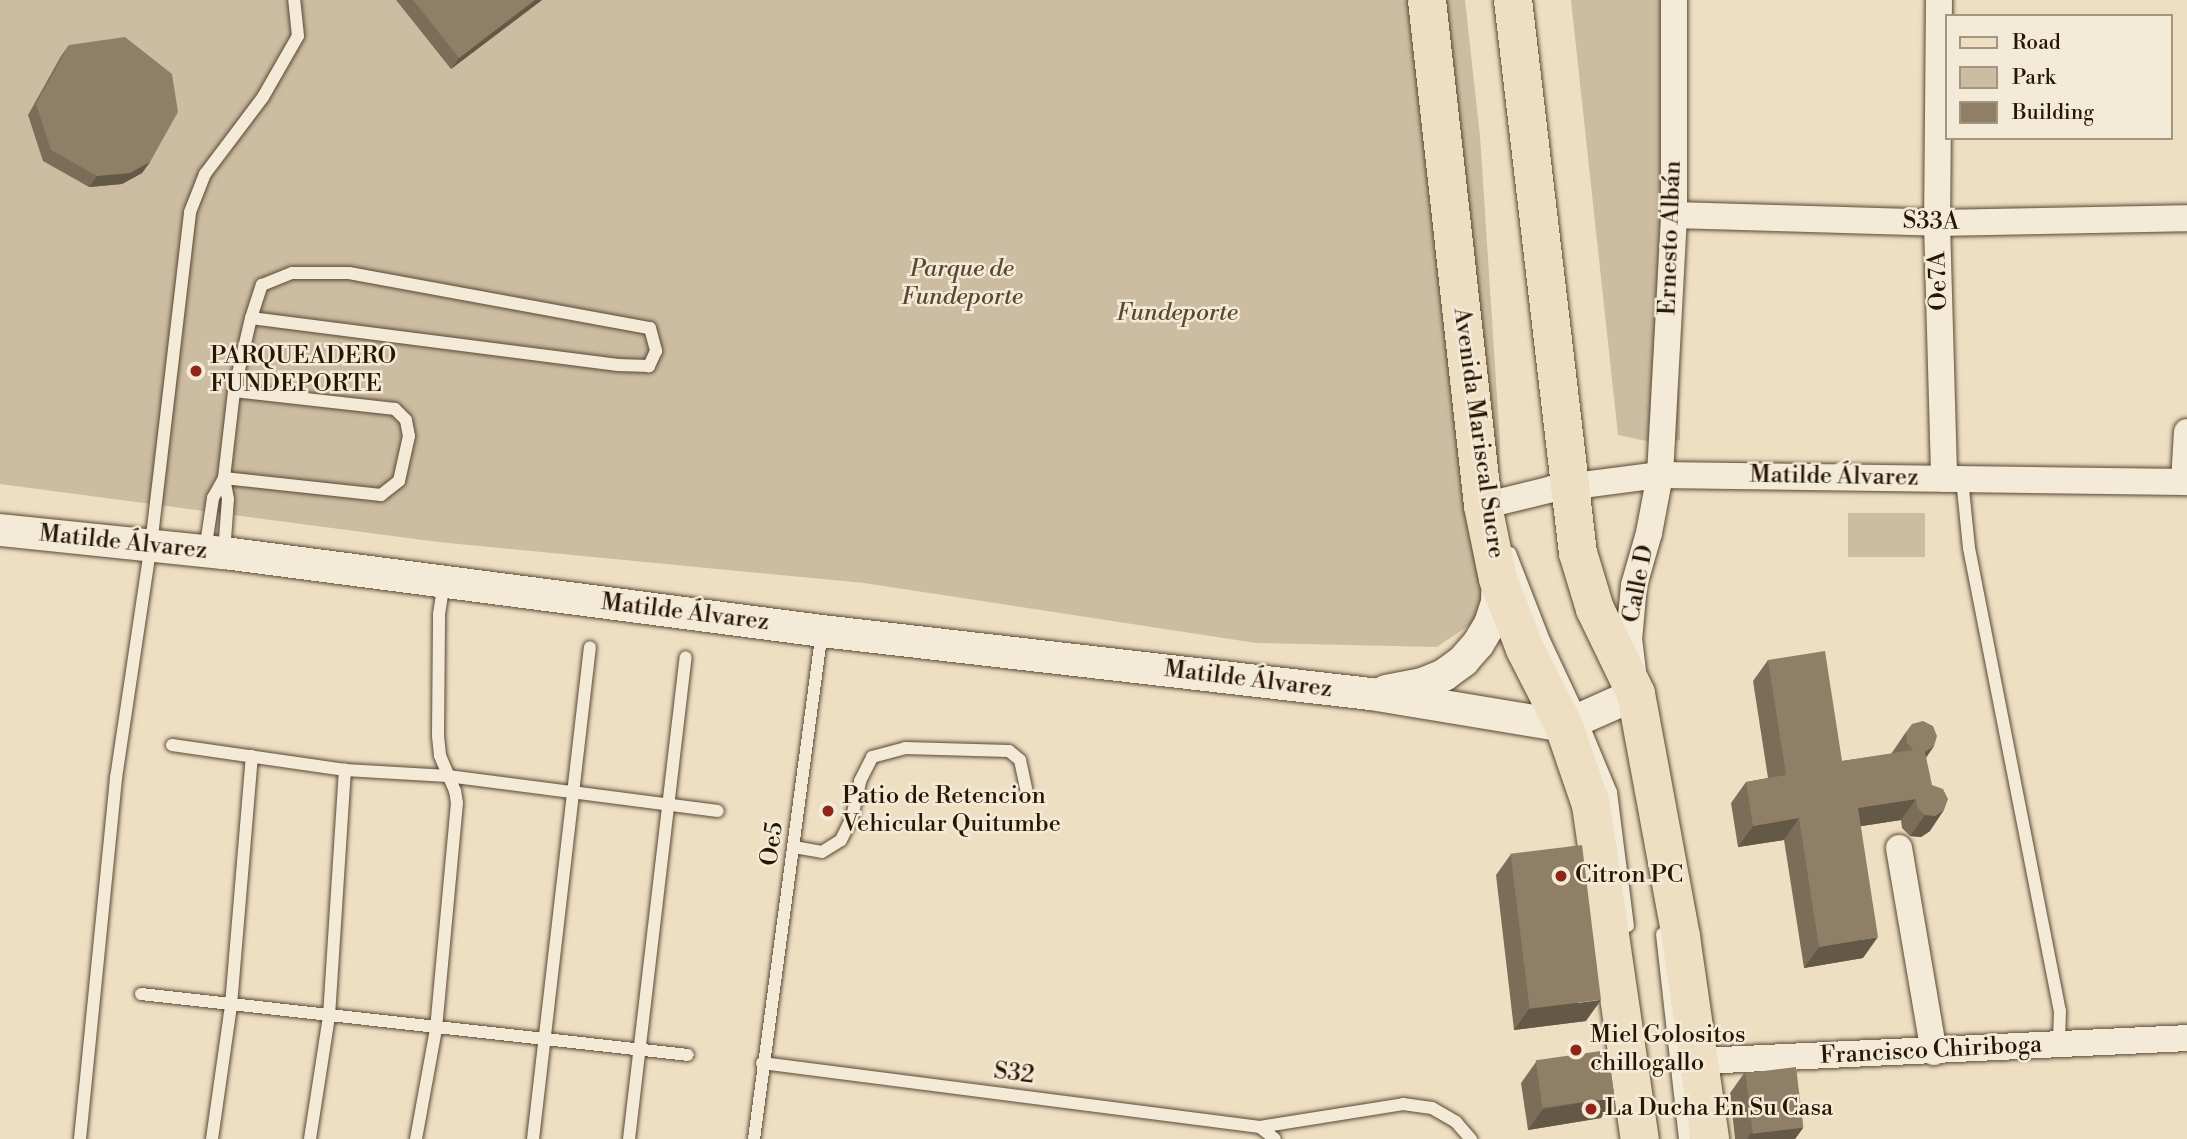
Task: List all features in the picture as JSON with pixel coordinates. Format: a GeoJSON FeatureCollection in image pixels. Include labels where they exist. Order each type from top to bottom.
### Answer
{"type":"FeatureCollection","features":[{"type":"Feature","properties":{"kind":"main road","name":"Avenida Mariscal Sucre"},"geometry":{"type":"LineString","coordinates":[[1427,0],[1496,502],[1498,579],[1525,649],[1572,722],[1591,805],[1640,1139]]}},
{"type":"Feature","properties":{"kind":"main road"},"geometry":{"type":"LineString","coordinates":[[1513,0],[1556,489],[1622,700],[1681,937],[1688,1063],[1710,1139]]}},
{"type":"Feature","properties":{"kind":"street","name":"Ernesto Albán"},"geometry":{"type":"LineString","coordinates":[[1660,475],[1674,215],[1674,0]]}},
{"type":"Feature","properties":{"kind":"street","name":"Oe7A"},"geometry":{"type":"LineString","coordinates":[[1940,0],[1937,223],[1953,479]]}},
{"type":"Feature","properties":{"kind":"street","name":"S33A"},"geometry":{"type":"LineString","coordinates":[[1674,215],[1937,223],[2187,218]]}},
{"type":"Feature","properties":{"kind":"street"},"geometry":{"type":"LineString","coordinates":[[2186,482],[2187,432]]}},
{"type":"Feature","properties":{"kind":"street","name":"Matilde Álvarez"},"geometry":{"type":"LineString","coordinates":[[1496,502],[1556,489],[1660,475],[2186,482]]}},
{"type":"Feature","properties":{"kind":"street","name":"Calle D"},"geometry":{"type":"LineString","coordinates":[[1622,700],[1634,585],[1649,533],[1660,475]]}},
{"type":"Feature","properties":{"kind":"street","name":"Matilde Álvarez"},"geometry":{"type":"LineString","coordinates":[[0,530],[214,552],[822,631],[1371,694],[1572,722]]}},
{"type":"Feature","properties":{"kind":"street","name":"Matilde Álvarez"},"geometry":{"type":"LineString","coordinates":[[1371,694],[1422,684],[1444,675],[1463,661],[1490,624],[1497,602],[1498,579]]}},
{"type":"Feature","properties":{"kind":"street"},"geometry":{"type":"LineString","coordinates":[[1572,722],[1622,700]]}},
{"type":"Feature","properties":{"kind":"street"},"geometry":{"type":"LineString","coordinates":[[1899,848],[1934,1052]]}},
{"type":"Feature","properties":{"kind":"street","name":"Francisco Chiriboga"},"geometry":{"type":"LineString","coordinates":[[1688,1063],[2187,1038]]}},
{"type":"Feature","properties":{"kind":"lane"},"geometry":{"type":"LineString","coordinates":[[80,1139],[116,778],[151,545],[190,212],[205,174],[263,97],[298,36],[294,0]]}},
{"type":"Feature","properties":{"kind":"lane"},"geometry":{"type":"LineString","coordinates":[[214,552],[228,499],[224,478],[234,391],[251,318],[262,285],[292,273],[349,273],[650,328],[656,351],[649,366],[618,365],[251,318]]}},
{"type":"Feature","properties":{"kind":"lane"},"geometry":{"type":"LineString","coordinates":[[224,478],[381,495],[399,481],[409,436],[406,420],[395,409],[234,391]]}},
{"type":"Feature","properties":{"kind":"lane"},"geometry":{"type":"LineString","coordinates":[[214,552],[213,498],[224,478]]}},
{"type":"Feature","properties":{"kind":"lane"},"geometry":{"type":"LineString","coordinates":[[1953,479],[2060,1011],[2059,1046]]}},
{"type":"Feature","properties":{"kind":"lane"},"geometry":{"type":"LineString","coordinates":[[1507,538],[1572,722],[1611,792],[1630,939]]}},
{"type":"Feature","properties":{"kind":"lane"},"geometry":{"type":"LineString","coordinates":[[416,1139],[436,1029],[457,803],[440,755],[436,695],[439,614],[444,583]]}},
{"type":"Feature","properties":{"kind":"lane","name":"Oe5"},"geometry":{"type":"LineString","coordinates":[[754,1139],[762,1063],[822,631]]}},
{"type":"Feature","properties":{"kind":"lane"},"geometry":{"type":"LineString","coordinates":[[533,1139],[576,794],[590,647]]}},
{"type":"Feature","properties":{"kind":"lane"},"geometry":{"type":"LineString","coordinates":[[629,1139],[686,657]]}},
{"type":"Feature","properties":{"kind":"lane"},"geometry":{"type":"LineString","coordinates":[[172,745],[345,770],[448,776],[718,811]]}},
{"type":"Feature","properties":{"kind":"lane"},"geometry":{"type":"LineString","coordinates":[[794,847],[822,852],[841,840],[852,817],[860,781],[873,757],[905,748],[1009,751],[1020,760],[1026,788]]}},
{"type":"Feature","properties":{"kind":"lane"},"geometry":{"type":"LineString","coordinates":[[212,1139],[231,1005],[252,756]]}},
{"type":"Feature","properties":{"kind":"lane"},"geometry":{"type":"LineString","coordinates":[[310,1139],[329,1016],[345,770]]}},
{"type":"Feature","properties":{"kind":"lane"},"geometry":{"type":"LineString","coordinates":[[1659,913],[1688,1063],[1685,1139]]}},
{"type":"Feature","properties":{"kind":"lane"},"geometry":{"type":"LineString","coordinates":[[141,994],[688,1055]]}},
{"type":"Feature","properties":{"kind":"lane","name":"S32"},"geometry":{"type":"LineString","coordinates":[[762,1063],[1260,1127]]}},
{"type":"Feature","properties":{"kind":"lane"},"geometry":{"type":"LineString","coordinates":[[1260,1127],[1403,1104],[1432,1108],[1456,1122],[1471,1139]]}},
{"type":"Feature","properties":{"kind":"lane"},"geometry":{"type":"LineString","coordinates":[[1260,1127],[1275,1139]]}},
{"type":"Feature","properties":{"kind":"green space","name":"Fundeporte"},"geometry":{"type":"Polygon","coordinates":[[[0,0],[1465,0],[1480,136],[1500,442],[1497,561],[1483,616],[1437,647],[1256,643],[864,583],[438,542],[0,484],[0,0]]]}},
{"type":"Feature","properties":{"kind":"green space"},"geometry":{"type":"Polygon","coordinates":[[[1571,0],[1675,0],[1680,440],[1660,444],[1618,435],[1571,0]]]}},
{"type":"Feature","properties":{"kind":"green space"},"geometry":{"type":"Polygon","coordinates":[[[1848,513],[1925,513],[1925,557],[1848,557],[1848,513]]]}},
{"type":"Feature","properties":{"kind":"building"},"geometry":{"type":"Polygon","coordinates":[[[413,0],[535,0],[459,58],[413,0]]]}},
{"type":"Feature","properties":{"kind":"building"},"geometry":{"type":"Polygon","coordinates":[[[125,37],[172,74],[178,112],[150,162],[130,173],[97,176],[51,150],[36,104],[69,45],[125,37]]]}},
{"type":"Feature","properties":{"kind":"building"},"geometry":{"type":"Polygon","coordinates":[[[1825,651],[1842,761],[1913,750],[1907,743],[1906,732],[1912,724],[1923,721],[1933,726],[1937,736],[1934,746],[1925,752],[1932,785],[1943,789],[1948,799],[1944,810],[1935,816],[1925,815],[1917,807],[1916,799],[1858,808],[1878,937],[1819,947],[1799,818],[1753,826],[1746,782],[1786,775],[1768,660],[1825,651]]]}},
{"type":"Feature","properties":{"kind":"building"},"geometry":{"type":"Polygon","coordinates":[[[1582,845],[1601,1000],[1530,1009],[1511,854],[1582,845]]]}},
{"type":"Feature","properties":{"kind":"building"},"geometry":{"type":"Polygon","coordinates":[[[1608,1050],[1615,1098],[1542,1108],[1536,1060],[1608,1050]]]}},
{"type":"Feature","properties":{"kind":"building"},"geometry":{"type":"Polygon","coordinates":[[[1796,1067],[1803,1128],[1753,1134],[1745,1073],[1796,1067]]]}},
{"type":"Feature","properties":{"kind":"place","name":"PARQUEADERO FUNDEPORTE"},"geometry":{"type":"Point","coordinates":[196,371]}},
{"type":"Feature","properties":{"kind":"place","name":"Patio de Retencion Vehicular Quitumbe"},"geometry":{"type":"Point","coordinates":[828,811]}},
{"type":"Feature","properties":{"kind":"place","name":"Citron PC"},"geometry":{"type":"Point","coordinates":[1561,876]}},
{"type":"Feature","properties":{"kind":"place","name":"Miel Golositos chillogallo"},"geometry":{"type":"Point","coordinates":[1576,1050]}},
{"type":"Feature","properties":{"kind":"place","name":"La Ducha En Su Casa"},"geometry":{"type":"Point","coordinates":[1591,1109]}},
{"type":"Feature","properties":{"kind":"park label","name":"Parque de Fundeporte"},"geometry":{"type":"Point","coordinates":[962,284]}}]}
